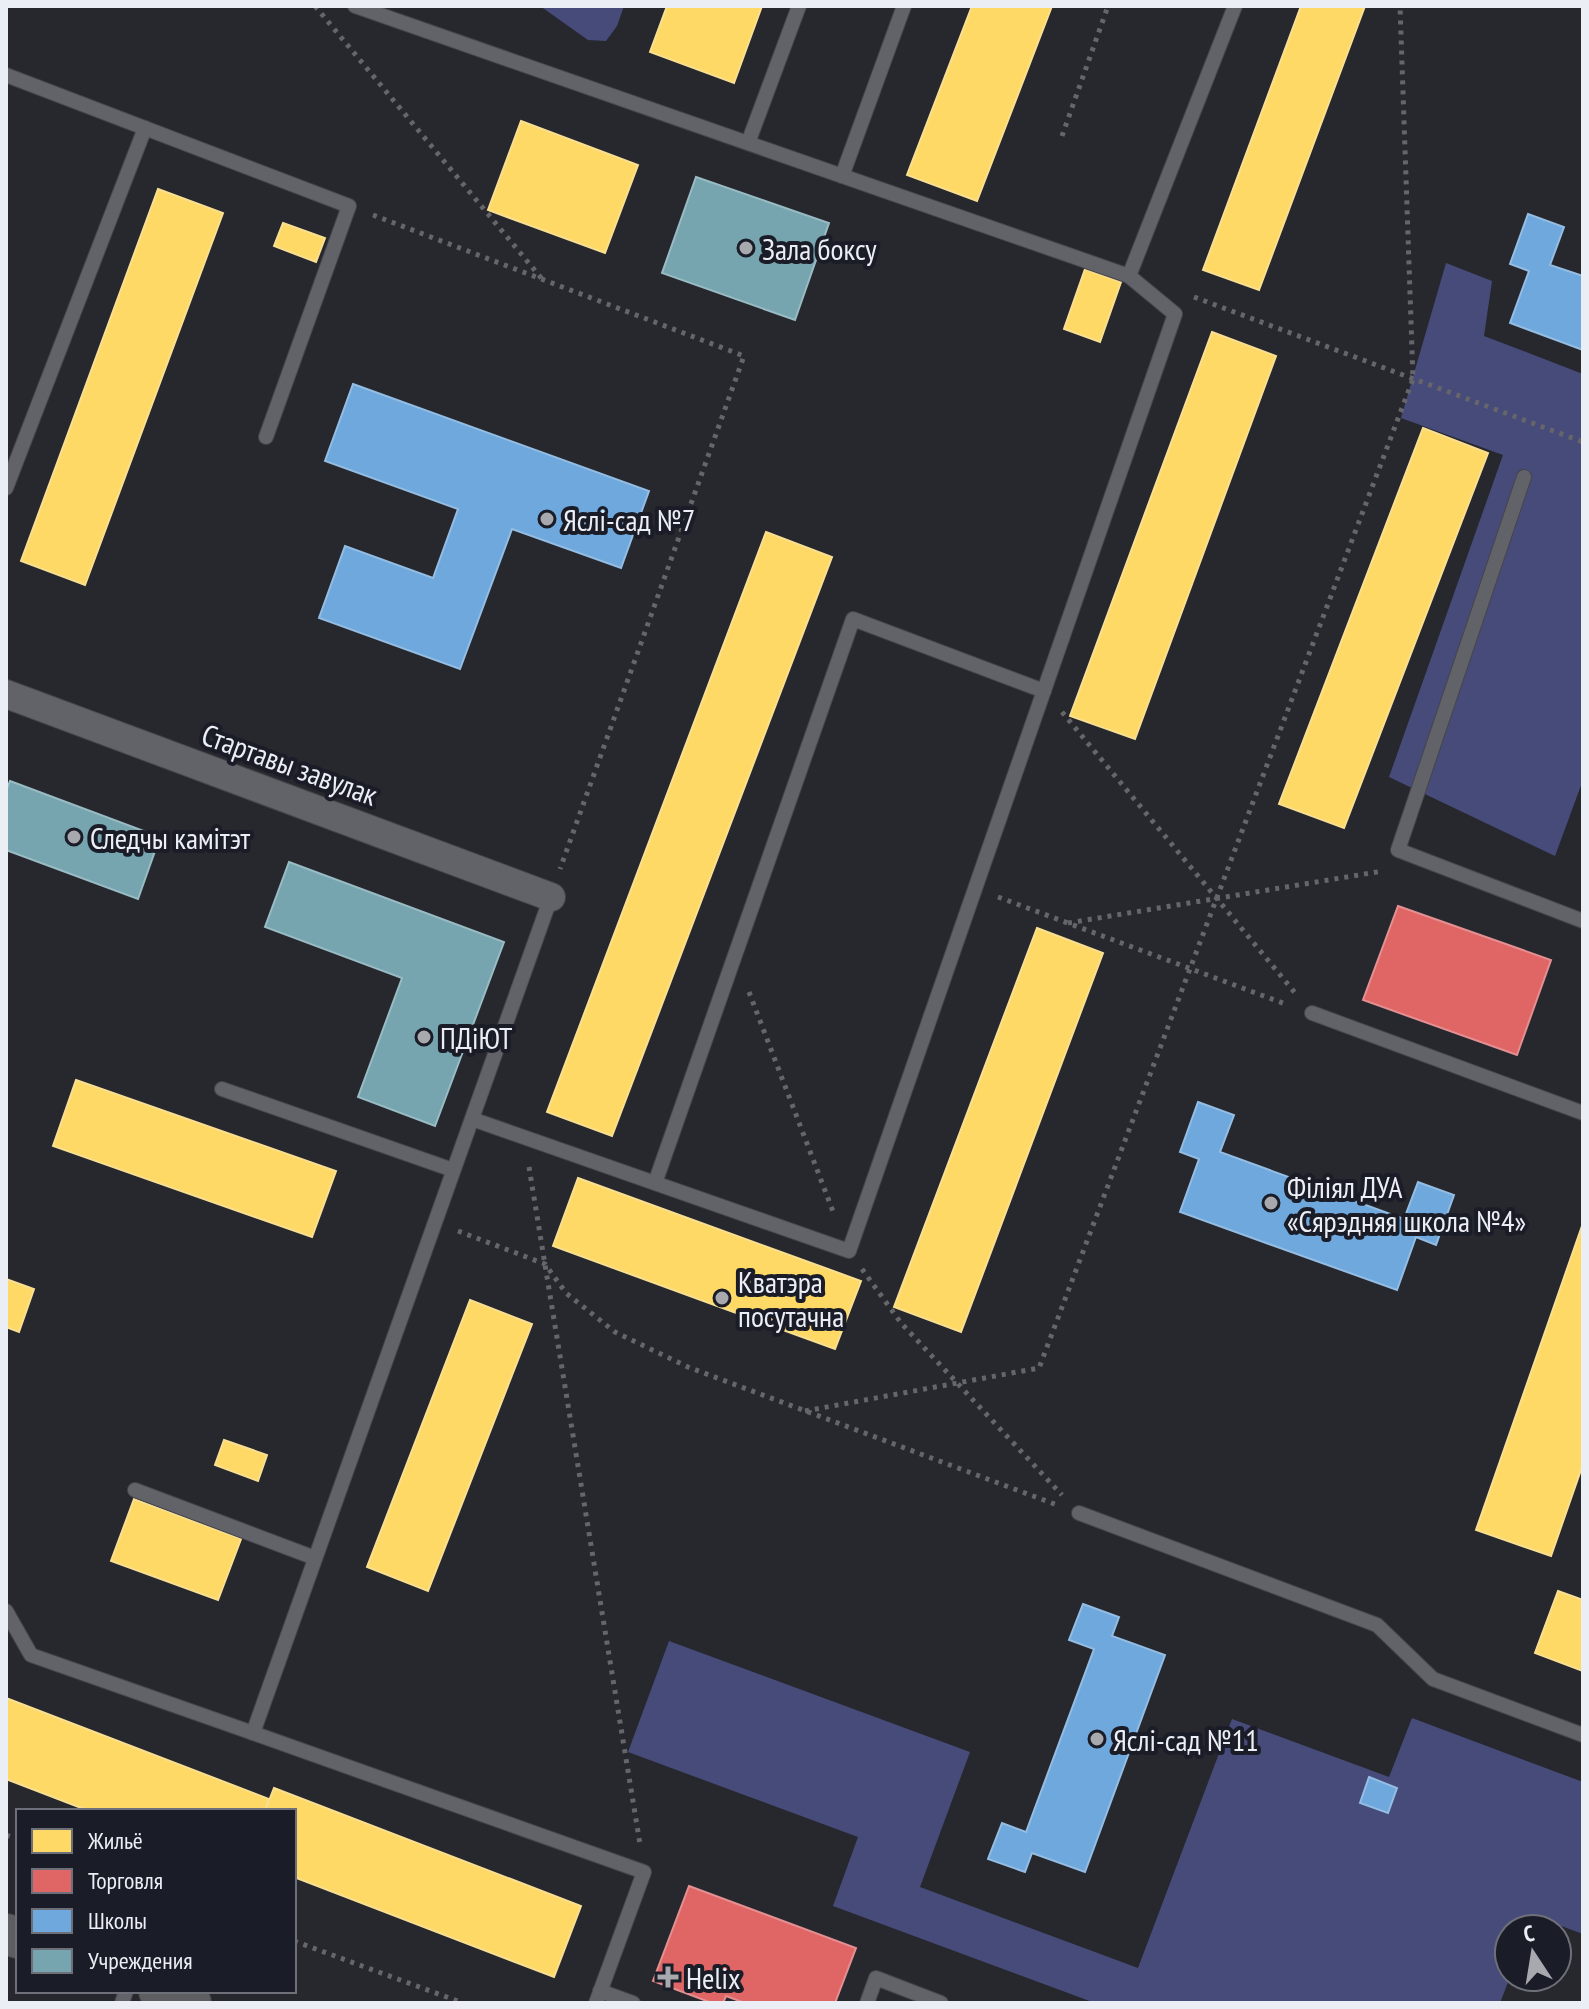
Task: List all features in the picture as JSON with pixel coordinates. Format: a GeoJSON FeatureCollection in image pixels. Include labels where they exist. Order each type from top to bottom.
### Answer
{"type":"FeatureCollection","features":[{"type":"Feature","properties":{"kind":"main road"},"geometry":{"type":"LineString","coordinates":[[164,1993],[191,2003]]}},
{"type":"Feature","properties":{"kind":"street","name":"Стартавы завулак"},"geometry":{"type":"LineString","coordinates":[[6,694],[551,897]]}},
{"type":"Feature","properties":{"kind":"lane"},"geometry":{"type":"LineString","coordinates":[[355,6],[1129,276],[1175,314],[849,1251],[472,1119]]}},
{"type":"Feature","properties":{"kind":"lane"},"geometry":{"type":"LineString","coordinates":[[748,143],[799,6]]}},
{"type":"Feature","properties":{"kind":"lane"},"geometry":{"type":"LineString","coordinates":[[842,176],[904,6]]}},
{"type":"Feature","properties":{"kind":"lane"},"geometry":{"type":"LineString","coordinates":[[1129,276],[1235,6]]}},
{"type":"Feature","properties":{"kind":"lane"},"geometry":{"type":"LineString","coordinates":[[6,75],[349,206],[266,437]]}},
{"type":"Feature","properties":{"kind":"lane"},"geometry":{"type":"LineString","coordinates":[[6,488],[145,128]]}},
{"type":"Feature","properties":{"kind":"lane"},"geometry":{"type":"LineString","coordinates":[[1524,477],[1398,850],[1583,921]]}},
{"type":"Feature","properties":{"kind":"lane"},"geometry":{"type":"LineString","coordinates":[[655,1183],[853,619],[1044,691]]}},
{"type":"Feature","properties":{"kind":"lane"},"geometry":{"type":"LineString","coordinates":[[253,1733],[551,897]]}},
{"type":"Feature","properties":{"kind":"lane"},"geometry":{"type":"LineString","coordinates":[[1312,1013],[1583,1113]]}},
{"type":"Feature","properties":{"kind":"lane"},"geometry":{"type":"LineString","coordinates":[[222,1089],[453,1170]]}},
{"type":"Feature","properties":{"kind":"lane"},"geometry":{"type":"LineString","coordinates":[[135,1490],[315,1558]]}},
{"type":"Feature","properties":{"kind":"lane"},"geometry":{"type":"LineString","coordinates":[[1079,1513],[1377,1625],[1433,1679],[1583,1735]]}},
{"type":"Feature","properties":{"kind":"lane"},"geometry":{"type":"LineString","coordinates":[[6,1611],[31,1655],[644,1872],[598,1997],[633,2003]]}},
{"type":"Feature","properties":{"kind":"lane"},"geometry":{"type":"LineString","coordinates":[[867,2003],[876,1978],[941,2003]]}},
{"type":"Feature","properties":{"kind":"path"},"geometry":{"type":"LineString","coordinates":[[315,6],[543,280]]}},
{"type":"Feature","properties":{"kind":"path"},"geometry":{"type":"LineString","coordinates":[[1062,136],[1108,6]]}},
{"type":"Feature","properties":{"kind":"path"},"geometry":{"type":"LineString","coordinates":[[805,1411],[1039,1368],[1413,379],[1400,6]]}},
{"type":"Feature","properties":{"kind":"path"},"geometry":{"type":"LineString","coordinates":[[349,206],[744,356],[551,897]]}},
{"type":"Feature","properties":{"kind":"path"},"geometry":{"type":"LineString","coordinates":[[1182,293],[1583,442]]}},
{"type":"Feature","properties":{"kind":"path"},"geometry":{"type":"LineString","coordinates":[[1044,691],[1312,1013]]}},
{"type":"Feature","properties":{"kind":"path"},"geometry":{"type":"LineString","coordinates":[[1068,923],[1432,863]]}},
{"type":"Feature","properties":{"kind":"path"},"geometry":{"type":"LineString","coordinates":[[975,889],[1312,1013]]}},
{"type":"Feature","properties":{"kind":"path"},"geometry":{"type":"LineString","coordinates":[[735,957],[849,1251],[901,1323],[1079,1513]]}},
{"type":"Feature","properties":{"kind":"path"},"geometry":{"type":"LineString","coordinates":[[524,1137],[644,1872]]}},
{"type":"Feature","properties":{"kind":"path"},"geometry":{"type":"LineString","coordinates":[[435,1222],[545,1264],[566,1293],[615,1332],[688,1367],[1079,1513]]}},
{"type":"Feature","properties":{"kind":"path"},"geometry":{"type":"LineString","coordinates":[[296,1942],[463,2003]]}},
{"type":"Feature","properties":{"kind":"shaded area"},"geometry":{"type":"Polygon","coordinates":[[[540,6],[624,6],[617,26],[606,41],[588,40],[540,6]]]}},
{"type":"Feature","properties":{"kind":"shaded area"},"geometry":{"type":"Polygon","coordinates":[[[1446,263],[1492,281],[1484,336],[1583,374],[1583,780],[1555,856],[1389,777],[1503,455],[1401,418],[1446,263]]]}},
{"type":"Feature","properties":{"kind":"shaded area"},"geometry":{"type":"Polygon","coordinates":[[[669,1641],[970,1752],[920,1887],[1138,1968],[1232,1719],[1389,1777],[1412,1718],[1583,1782],[1583,1934],[1573,1930],[1573,1913],[1493,1913],[1493,1993],[1504,1993],[1500,2003],[1095,2003],[833,1906],[858,1837],[628,1752],[669,1641]]]}},
{"type":"Feature","properties":{"kind":"building: Жильё"},"geometry":{"type":"Polygon","coordinates":[[[667,6],[762,6],[734,83],[650,52],[667,6]]]}},
{"type":"Feature","properties":{"kind":"building: Жильё"},"geometry":{"type":"Polygon","coordinates":[[[972,6],[1052,6],[977,201],[907,175],[972,6]]]}},
{"type":"Feature","properties":{"kind":"building: Жильё"},"geometry":{"type":"Polygon","coordinates":[[[1301,6],[1365,6],[1259,290],[1203,270],[1301,6]]]}},
{"type":"Feature","properties":{"kind":"building: Жильё"},"geometry":{"type":"Polygon","coordinates":[[[521,121],[638,165],[605,253],[488,210],[521,121]]]}},
{"type":"Feature","properties":{"kind":"building: Жильё"},"geometry":{"type":"Polygon","coordinates":[[[158,189],[223,213],[85,585],[21,561],[158,189]]]}},
{"type":"Feature","properties":{"kind":"building: Жильё"},"geometry":{"type":"Polygon","coordinates":[[[283,223],[325,238],[316,262],[274,246],[283,223]]]}},
{"type":"Feature","properties":{"kind":"building: Жильё"},"geometry":{"type":"Polygon","coordinates":[[[1085,269],[1121,282],[1100,342],[1064,329],[1085,269]]]}},
{"type":"Feature","properties":{"kind":"building: Жильё"},"geometry":{"type":"Polygon","coordinates":[[[1212,332],[1276,356],[1135,739],[1070,716],[1212,332]]]}},
{"type":"Feature","properties":{"kind":"building: Жильё"},"geometry":{"type":"Polygon","coordinates":[[[1423,428],[1488,453],[1344,828],[1279,804],[1423,428]]]}},
{"type":"Feature","properties":{"kind":"building: Жильё"},"geometry":{"type":"Polygon","coordinates":[[[766,532],[832,557],[612,1136],[547,1112],[766,532]]]}},
{"type":"Feature","properties":{"kind":"building: Жильё"},"geometry":{"type":"Polygon","coordinates":[[[1037,928],[1103,953],[961,1332],[894,1307],[1037,928]]]}},
{"type":"Feature","properties":{"kind":"building: Жильё"},"geometry":{"type":"Polygon","coordinates":[[[76,1080],[336,1171],[312,1237],[53,1146],[76,1080]]]}},
{"type":"Feature","properties":{"kind":"building: Жильё"},"geometry":{"type":"Polygon","coordinates":[[[578,1178],[861,1281],[835,1349],[553,1246],[578,1178]]]}},
{"type":"Feature","properties":{"kind":"building: Жильё"},"geometry":{"type":"Polygon","coordinates":[[[1583,1223],[1583,1464],[1551,1556],[1476,1530],[1583,1223]]]}},
{"type":"Feature","properties":{"kind":"building: Жильё"},"geometry":{"type":"Polygon","coordinates":[[[6,1279],[34,1289],[19,1332],[6,1327],[6,1279]]]}},
{"type":"Feature","properties":{"kind":"building: Жильё"},"geometry":{"type":"Polygon","coordinates":[[[470,1300],[532,1324],[428,1591],[367,1567],[470,1300]]]}},
{"type":"Feature","properties":{"kind":"building: Жильё"},"geometry":{"type":"Polygon","coordinates":[[[224,1440],[267,1455],[258,1481],[215,1465],[224,1440]]]}},
{"type":"Feature","properties":{"kind":"building: Жильё"},"geometry":{"type":"Polygon","coordinates":[[[134,1499],[241,1539],[218,1600],[111,1561],[134,1499]]]}},
{"type":"Feature","properties":{"kind":"building: Жильё"},"geometry":{"type":"Polygon","coordinates":[[[1558,1591],[1583,1600],[1583,1671],[1535,1653],[1558,1591]]]}},
{"type":"Feature","properties":{"kind":"building: Жильё"},"geometry":{"type":"Polygon","coordinates":[[[6,1698],[269,1799],[266,1809],[84,1809],[6,1779],[6,1698]]]}},
{"type":"Feature","properties":{"kind":"building: Жильё"},"geometry":{"type":"Polygon","coordinates":[[[274,1788],[581,1906],[554,1977],[296,1878],[296,1809],[266,1809],[274,1788]]]}},
{"type":"Feature","properties":{"kind":"building: Торговля"},"geometry":{"type":"Polygon","coordinates":[[[1398,906],[1551,960],[1517,1055],[1363,1000],[1398,906]]]}},
{"type":"Feature","properties":{"kind":"building: Торговля"},"geometry":{"type":"Polygon","coordinates":[[[689,1886],[856,1948],[835,2003],[745,2003],[726,1996],[723,2003],[712,2003],[653,1981],[689,1886]]]}},
{"type":"Feature","properties":{"kind":"building: Школы"},"geometry":{"type":"Polygon","coordinates":[[[1528,214],[1564,227],[1550,265],[1583,276],[1583,350],[1510,323],[1529,271],[1510,264],[1528,214]]]}},
{"type":"Feature","properties":{"kind":"building: Школы","name":"Яслі-сад №7"},"geometry":{"type":"Polygon","coordinates":[[[353,384],[649,491],[621,568],[512,529],[460,669],[319,618],[345,546],[433,578],[458,509],[325,461],[353,384]]]}},
{"type":"Feature","properties":{"kind":"building: Школы","name":"Філіял ДУА «Сярэдняя школа №4»"},"geometry":{"type":"Polygon","coordinates":[[[1198,1102],[1234,1115],[1220,1152],[1404,1219],[1418,1182],[1454,1195],[1436,1245],[1416,1237],[1397,1290],[1180,1212],[1199,1159],[1180,1152],[1198,1102]]]}},
{"type":"Feature","properties":{"kind":"building: Школы","name":"Яслі-сад №11"},"geometry":{"type":"Polygon","coordinates":[[[1083,1604],[1119,1617],[1112,1636],[1165,1655],[1085,1872],[1032,1853],[1025,1872],[988,1859],[1002,1823],[1026,1832],[1094,1649],[1069,1640],[1083,1604]]]}},
{"type":"Feature","properties":{"kind":"building: Школы"},"geometry":{"type":"Polygon","coordinates":[[[1369,1777],[1397,1788],[1388,1813],[1360,1803],[1369,1777]]]}},
{"type":"Feature","properties":{"kind":"building: Учреждения","name":"Зала боксу"},"geometry":{"type":"Polygon","coordinates":[[[696,177],[829,223],[795,320],[662,273],[696,177]]]}},
{"type":"Feature","properties":{"kind":"building: Учреждения"},"geometry":{"type":"Polygon","coordinates":[[[10,781],[160,837],[138,899],[6,850],[6,791],[10,781]]]}},
{"type":"Feature","properties":{"kind":"building: Учреждения","name":"ПДіЮТ"},"geometry":{"type":"Polygon","coordinates":[[[289,862],[504,942],[435,1126],[358,1097],[402,978],[265,927],[289,862]]]}},
{"type":"Feature","properties":{"kind":"place","name":"Зала боксу"},"geometry":{"type":"Point","coordinates":[746,248]}},
{"type":"Feature","properties":{"kind":"place","name":"Яслі-сад №7"},"geometry":{"type":"Point","coordinates":[547,519]}},
{"type":"Feature","properties":{"kind":"place","name":"Следчы камітэт"},"geometry":{"type":"Point","coordinates":[74,837]}},
{"type":"Feature","properties":{"kind":"place","name":"ПДіЮТ"},"geometry":{"type":"Point","coordinates":[424,1037]}},
{"type":"Feature","properties":{"kind":"place","name":"Філіял ДУА «Сярэдняя школа №4»"},"geometry":{"type":"Point","coordinates":[1271,1203]}},
{"type":"Feature","properties":{"kind":"place","name":"Кватэра посутачна"},"geometry":{"type":"Point","coordinates":[722,1298]}},
{"type":"Feature","properties":{"kind":"place","name":"Яслі-сад №11"},"geometry":{"type":"Point","coordinates":[1097,1739]}},
{"type":"Feature","properties":{"kind":"place","name":"Helix"},"geometry":{"type":"Point","coordinates":[668,1977]}}]}
